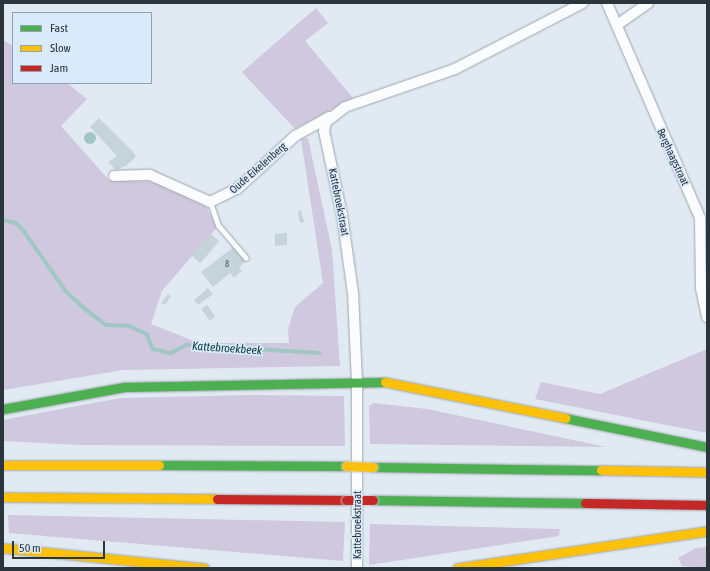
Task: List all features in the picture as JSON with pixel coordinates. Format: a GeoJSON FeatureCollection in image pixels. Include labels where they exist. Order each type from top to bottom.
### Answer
{"type":"FeatureCollection","features":[{"type":"Feature","properties":{"kind":"highway"},"geometry":{"type":"LineString","coordinates":[[3,409],[124,387],[393,382],[707,447]]}},
{"type":"Feature","properties":{"kind":"highway"},"geometry":{"type":"LineString","coordinates":[[3,465],[346,466],[707,472]]}},
{"type":"Feature","properties":{"kind":"highway"},"geometry":{"type":"LineString","coordinates":[[3,497],[373,500],[707,505]]}},
{"type":"Feature","properties":{"kind":"highway"},"geometry":{"type":"LineString","coordinates":[[457,568],[707,531]]}},
{"type":"Feature","properties":{"kind":"highway"},"geometry":{"type":"LineString","coordinates":[[3,548],[204,568]]}},
{"type":"Feature","properties":{"kind":"street"},"geometry":{"type":"LineString","coordinates":[[331,116],[345,107],[455,69],[583,3]]}},
{"type":"Feature","properties":{"kind":"street","name":"Berghaagstraat"},"geometry":{"type":"LineString","coordinates":[[607,3],[700,218],[701,288],[707,317]]}},
{"type":"Feature","properties":{"kind":"street"},"geometry":{"type":"LineString","coordinates":[[617,25],[648,3]]}},
{"type":"Feature","properties":{"kind":"street","name":"Oude Eikelenberg"},"geometry":{"type":"LineString","coordinates":[[210,202],[237,189],[295,136],[331,116]]}},
{"type":"Feature","properties":{"kind":"street","name":"Kattebroekstraat"},"geometry":{"type":"LineString","coordinates":[[331,116],[324,131],[348,250],[357,383],[357,568]]}},
{"type":"Feature","properties":{"kind":"street"},"geometry":{"type":"LineString","coordinates":[[114,176],[150,175],[210,202]]}},
{"type":"Feature","properties":{"kind":"lane"},"geometry":{"type":"LineString","coordinates":[[210,202],[218,225],[246,258]]}},
{"type":"Feature","properties":{"kind":"shaded area"},"geometry":{"type":"Polygon","coordinates":[[[316,8],[328,23],[305,41],[353,98],[295,129],[242,72],[316,8]]]}},
{"type":"Feature","properties":{"kind":"shaded area"},"geometry":{"type":"Polygon","coordinates":[[[3,40],[12,45],[12,84],[68,84],[87,99],[61,126],[109,180],[161,182],[206,207],[217,227],[162,291],[151,324],[199,343],[289,343],[288,329],[295,307],[323,283],[301,139],[308,138],[332,250],[340,366],[123,370],[3,390],[3,40]]]}},
{"type":"Feature","properties":{"kind":"shaded area"},"geometry":{"type":"Polygon","coordinates":[[[88,132],[92,132],[96,138],[92,144],[88,144],[84,140],[84,136],[88,132]]]}},
{"type":"Feature","properties":{"kind":"shaded area"},"geometry":{"type":"Polygon","coordinates":[[[707,349],[707,433],[535,399],[541,382],[600,394],[707,349]]]}},
{"type":"Feature","properties":{"kind":"shaded area"},"geometry":{"type":"Polygon","coordinates":[[[250,395],[344,396],[345,446],[78,445],[3,441],[3,420],[50,411],[121,398],[250,395]]]}},
{"type":"Feature","properties":{"kind":"shaded area"},"geometry":{"type":"Polygon","coordinates":[[[374,403],[427,409],[606,447],[370,444],[369,406],[374,403]]]}},
{"type":"Feature","properties":{"kind":"shaded area"},"geometry":{"type":"Polygon","coordinates":[[[8,515],[345,522],[343,561],[9,533],[8,515]]]}},
{"type":"Feature","properties":{"kind":"shaded area"},"geometry":{"type":"Polygon","coordinates":[[[370,524],[560,529],[559,536],[369,565],[370,524]]]}},
{"type":"Feature","properties":{"kind":"shaded area"},"geometry":{"type":"Polygon","coordinates":[[[707,547],[707,568],[682,566],[678,558],[696,548],[707,547]]]}},
{"type":"Feature","properties":{"kind":"building"},"geometry":{"type":"Polygon","coordinates":[[[99,118],[133,152],[136,157],[127,165],[116,170],[108,162],[117,156],[90,127],[99,118]]]}},
{"type":"Feature","properties":{"kind":"building"},"geometry":{"type":"Polygon","coordinates":[[[301,210],[304,222],[300,223],[298,211],[301,210]]]}},
{"type":"Feature","properties":{"kind":"building"},"geometry":{"type":"Polygon","coordinates":[[[287,233],[287,245],[275,246],[275,234],[287,233]]]}},
{"type":"Feature","properties":{"kind":"building"},"geometry":{"type":"Polygon","coordinates":[[[211,234],[219,241],[200,263],[192,256],[211,234]]]}},
{"type":"Feature","properties":{"kind":"building"},"geometry":{"type":"Polygon","coordinates":[[[235,246],[246,261],[239,267],[242,271],[234,278],[230,273],[213,287],[201,272],[235,246]]]}},
{"type":"Feature","properties":{"kind":"building"},"geometry":{"type":"Polygon","coordinates":[[[208,288],[213,294],[198,305],[194,300],[208,288]]]}},
{"type":"Feature","properties":{"kind":"building"},"geometry":{"type":"Polygon","coordinates":[[[168,294],[171,296],[165,305],[161,303],[168,294]]]}},
{"type":"Feature","properties":{"kind":"building"},"geometry":{"type":"Polygon","coordinates":[[[207,305],[215,316],[210,320],[201,309],[207,305]]]}},
{"type":"Feature","properties":{"kind":"waterway","name":"Kattebroekbeek"},"geometry":{"type":"LineString","coordinates":[[3,220],[16,223],[24,231],[66,291],[85,309],[106,325],[129,326],[147,334],[153,349],[171,353],[187,345],[320,353]]}},
{"type":"Feature","properties":{"kind":"traffic: fast"},"geometry":{"type":"LineString","coordinates":[[3,409],[124,387],[385,382]]}},
{"type":"Feature","properties":{"kind":"traffic: fast"},"geometry":{"type":"LineString","coordinates":[[565,418],[707,447]]}},
{"type":"Feature","properties":{"kind":"traffic: fast"},"geometry":{"type":"LineString","coordinates":[[159,465],[346,466]]}},
{"type":"Feature","properties":{"kind":"traffic: fast"},"geometry":{"type":"LineString","coordinates":[[373,467],[601,470]]}},
{"type":"Feature","properties":{"kind":"traffic: fast"},"geometry":{"type":"LineString","coordinates":[[373,500],[585,503]]}},
{"type":"Feature","properties":{"kind":"traffic: slow"},"geometry":{"type":"LineString","coordinates":[[385,382],[565,418]]}},
{"type":"Feature","properties":{"kind":"traffic: slow"},"geometry":{"type":"LineString","coordinates":[[3,465],[159,465]]}},
{"type":"Feature","properties":{"kind":"traffic: slow"},"geometry":{"type":"LineString","coordinates":[[346,466],[373,467]]}},
{"type":"Feature","properties":{"kind":"traffic: slow"},"geometry":{"type":"LineString","coordinates":[[601,470],[707,472]]}},
{"type":"Feature","properties":{"kind":"traffic: slow"},"geometry":{"type":"LineString","coordinates":[[3,497],[217,499]]}},
{"type":"Feature","properties":{"kind":"traffic: slow"},"geometry":{"type":"LineString","coordinates":[[457,568],[707,531]]}},
{"type":"Feature","properties":{"kind":"traffic: slow"},"geometry":{"type":"LineString","coordinates":[[3,548],[204,568]]}},
{"type":"Feature","properties":{"kind":"traffic: jam"},"geometry":{"type":"LineString","coordinates":[[217,499],[346,500]]}},
{"type":"Feature","properties":{"kind":"traffic: jam"},"geometry":{"type":"LineString","coordinates":[[346,500],[373,500]]}},
{"type":"Feature","properties":{"kind":"traffic: jam"},"geometry":{"type":"LineString","coordinates":[[585,503],[707,505]]}}]}
